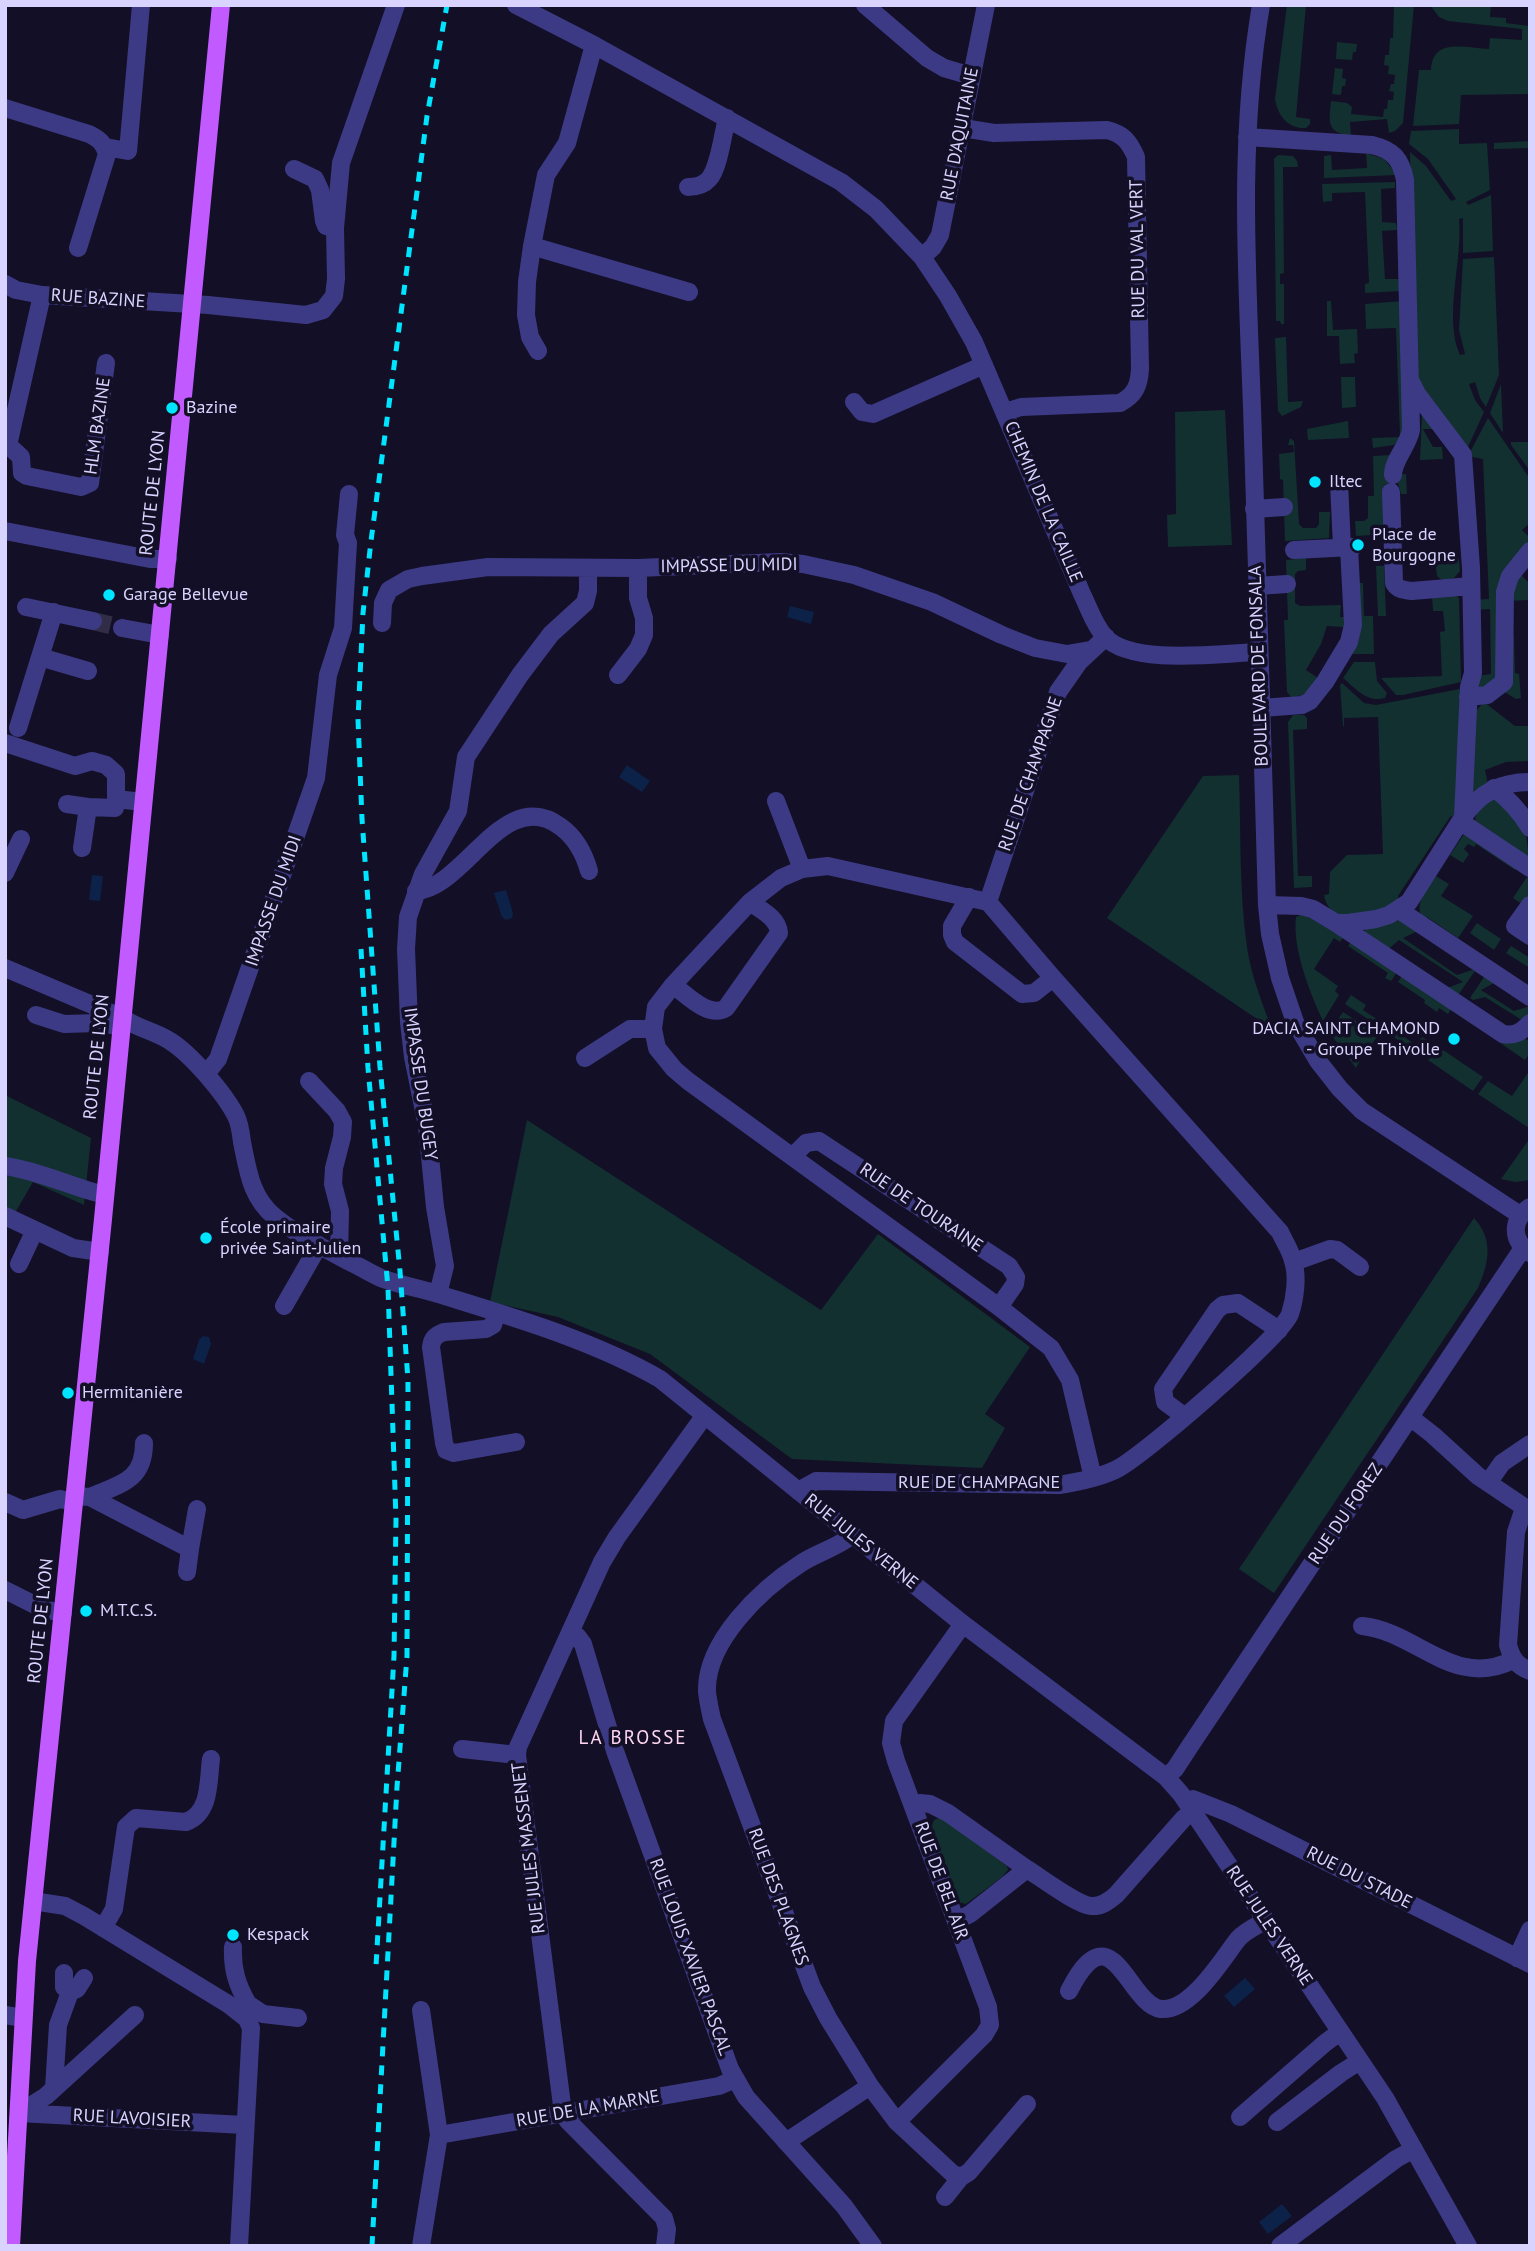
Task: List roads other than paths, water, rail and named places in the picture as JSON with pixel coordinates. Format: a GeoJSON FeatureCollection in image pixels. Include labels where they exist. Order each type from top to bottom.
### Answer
{"type":"FeatureCollection","features":[{"type":"Feature","properties":{"kind":"main road","name":"ROUTE DE LYON"},"geometry":{"type":"LineString","coordinates":[[11,2246],[9,2218],[19,2113],[14,2017],[33,1901],[63,1613],[80,1498],[105,1195],[221,5]]}},
{"type":"Feature","properties":{"kind":"street"},"geometry":{"type":"LineString","coordinates":[[105,147],[128,151],[141,5]]}},
{"type":"Feature","properties":{"kind":"street","name":"CHEMIN DE LA CAILLE"},"geometry":{"type":"LineString","coordinates":[[516,5],[594,45],[841,182],[876,209],[922,257],[948,296],[984,365],[1082,594],[1105,637]]}},
{"type":"Feature","properties":{"kind":"street"},"geometry":{"type":"LineString","coordinates":[[865,5],[927,58],[944,68],[971,76]]}},
{"type":"Feature","properties":{"kind":"street","name":"RUE D'AQUITAINE"},"geometry":{"type":"LineString","coordinates":[[922,257],[933,247],[940,235],[986,5]]}},
{"type":"Feature","properties":{"kind":"street","name":"BOULEVARD DE FONSALA"},"geometry":{"type":"LineString","coordinates":[[1261,5],[1250,83],[1247,137],[1246,280],[1270,934],[1280,978],[1295,1021],[1318,1061],[1339,1089],[1362,1111],[1525,1211]]}},
{"type":"Feature","properties":{"kind":"street"},"geometry":{"type":"LineString","coordinates":[[193,304],[306,315],[323,310],[334,296],[335,228],[341,163],[392,7]]}},
{"type":"Feature","properties":{"kind":"street"},"geometry":{"type":"LineString","coordinates":[[538,352],[530,337],[526,315],[532,246],[546,175],[567,143],[594,45]]}},
{"type":"Feature","properties":{"kind":"street"},"geometry":{"type":"LineString","coordinates":[[6,112],[89,134],[100,140],[105,147],[107,154],[78,248]]}},
{"type":"Feature","properties":{"kind":"street"},"geometry":{"type":"LineString","coordinates":[[688,187],[699,186],[708,181],[713,173],[727,118]]}},
{"type":"Feature","properties":{"kind":"street","name":"RUE DU VAL VERT"},"geometry":{"type":"LineString","coordinates":[[963,128],[994,133],[1107,130],[1120,134],[1130,143],[1136,157],[1139,386],[1131,397],[1120,403],[1021,407],[1005,412]]}},
{"type":"Feature","properties":{"kind":"street"},"geometry":{"type":"LineString","coordinates":[[1247,137],[1372,145],[1387,148],[1403,167],[1411,430],[1409,441],[1393,469],[1385,545],[1394,583],[1400,589],[1471,586]]}},
{"type":"Feature","properties":{"kind":"street"},"geometry":{"type":"LineString","coordinates":[[294,169],[315,178],[320,190],[324,221],[327,226],[335,228]]}},
{"type":"Feature","properties":{"kind":"street"},"geometry":{"type":"LineString","coordinates":[[532,246],[689,292]]}},
{"type":"Feature","properties":{"kind":"street","name":"RUE BAZINE"},"geometry":{"type":"LineString","coordinates":[[5,284],[16,290],[42,295],[193,304]]}},
{"type":"Feature","properties":{"kind":"street","name":"HLM BAZINE"},"geometry":{"type":"LineString","coordinates":[[42,295],[9,440],[9,446],[21,457],[23,473],[27,476],[81,487],[90,483],[106,363]]}},
{"type":"Feature","properties":{"kind":"street"},"geometry":{"type":"LineString","coordinates":[[854,402],[862,412],[873,414],[984,365]]}},
{"type":"Feature","properties":{"kind":"street"},"geometry":{"type":"LineString","coordinates":[[1410,380],[1417,394],[1464,455],[1473,673],[1468,696],[1462,820]]}},
{"type":"Feature","properties":{"kind":"street"},"geometry":{"type":"LineString","coordinates":[[1261,708],[1302,705],[1310,701],[1349,642],[1353,625],[1349,547],[1339,482]]}},
{"type":"Feature","properties":{"kind":"street","name":"IMPASSE DU MIDI"},"geometry":{"type":"LineString","coordinates":[[205,1074],[218,1059],[316,778],[328,675],[343,628],[348,543],[345,535],[349,494]]}},
{"type":"Feature","properties":{"kind":"street"},"geometry":{"type":"LineString","coordinates":[[1254,509],[1284,507]]}},
{"type":"Feature","properties":{"kind":"street"},"geometry":{"type":"LineString","coordinates":[[5,531],[168,559]]}},
{"type":"Feature","properties":{"kind":"street"},"geometry":{"type":"LineString","coordinates":[[1294,550],[1349,547]]}},
{"type":"Feature","properties":{"kind":"street"},"geometry":{"type":"LineString","coordinates":[[1468,696],[1487,695],[1504,682],[1505,592],[1510,576],[1530,551]]}},
{"type":"Feature","properties":{"kind":"street","name":"IMPASSE DU MIDI"},"geometry":{"type":"LineString","coordinates":[[382,623],[383,603],[389,590],[408,579],[488,567],[638,568],[780,562],[854,575],[913,595],[1035,648],[1067,654],[1090,650]]}},
{"type":"Feature","properties":{"kind":"street","name":"IMPASSE DU BUGEY"},"geometry":{"type":"LineString","coordinates":[[439,1294],[444,1256],[435,1207],[428,1126],[413,1057],[409,1022],[408,917],[420,883],[458,811],[464,763],[469,751],[551,634],[585,603],[588,568]]}},
{"type":"Feature","properties":{"kind":"street"},"geometry":{"type":"LineString","coordinates":[[618,675],[638,649],[644,635],[644,618],[638,598],[638,568]]}},
{"type":"Feature","properties":{"kind":"street"},"geometry":{"type":"LineString","coordinates":[[1257,586],[1287,584]]}},
{"type":"Feature","properties":{"kind":"street"},"geometry":{"type":"LineString","coordinates":[[26,607],[93,621]]}},
{"type":"Feature","properties":{"kind":"street"},"geometry":{"type":"LineString","coordinates":[[18,728],[54,612]]}},
{"type":"Feature","properties":{"kind":"street"},"geometry":{"type":"LineString","coordinates":[[122,628],[160,635]]}},
{"type":"Feature","properties":{"kind":"street"},"geometry":{"type":"LineString","coordinates":[[1105,637],[1138,654],[1259,652]]}},
{"type":"Feature","properties":{"kind":"street","name":"RUE DE CHAMPAGNE"},"geometry":{"type":"LineString","coordinates":[[798,1491],[816,1481],[1059,1485],[1093,1478],[1117,1469],[1184,1416],[1263,1347],[1289,1315],[1294,1293],[1294,1262],[1280,1232],[988,902],[1058,692],[1073,669],[1105,637]]}},
{"type":"Feature","properties":{"kind":"street"},"geometry":{"type":"LineString","coordinates":[[40,657],[88,671]]}},
{"type":"Feature","properties":{"kind":"street"},"geometry":{"type":"LineString","coordinates":[[5,743],[75,766],[92,761],[106,765],[117,774],[115,808],[67,804]]}},
{"type":"Feature","properties":{"kind":"street"},"geometry":{"type":"LineString","coordinates":[[1336,923],[1376,919],[1399,910],[1409,902],[1474,802],[1502,784],[1530,782]]}},
{"type":"Feature","properties":{"kind":"street"},"geometry":{"type":"LineString","coordinates":[[1494,788],[1520,811],[1530,828]]}},
{"type":"Feature","properties":{"kind":"street"},"geometry":{"type":"LineString","coordinates":[[116,799],[143,802]]}},
{"type":"Feature","properties":{"kind":"street"},"geometry":{"type":"LineString","coordinates":[[776,801],[802,869]]}},
{"type":"Feature","properties":{"kind":"street"},"geometry":{"type":"LineString","coordinates":[[82,848],[88,807]]}},
{"type":"Feature","properties":{"kind":"street"},"geometry":{"type":"LineString","coordinates":[[420,883],[436,886],[494,834],[512,822],[528,817],[545,817],[566,831],[581,849],[589,871]]}},
{"type":"Feature","properties":{"kind":"street"},"geometry":{"type":"LineString","coordinates":[[1462,820],[1530,868]]}},
{"type":"Feature","properties":{"kind":"street"},"geometry":{"type":"LineString","coordinates":[[5,873],[21,839]]}},
{"type":"Feature","properties":{"kind":"street"},"geometry":{"type":"LineString","coordinates":[[585,1058],[624,1032],[636,1028],[653,1029],[656,1007],[750,902],[781,878],[802,869],[828,866],[854,870],[988,902]]}},
{"type":"Feature","properties":{"kind":"street"},"geometry":{"type":"LineString","coordinates":[[969,897],[952,926],[952,934],[960,946],[1022,994],[1034,993],[1053,978]]}},
{"type":"Feature","properties":{"kind":"street"},"geometry":{"type":"LineString","coordinates":[[673,985],[710,1011],[726,1008],[780,929],[750,902]]}},
{"type":"Feature","properties":{"kind":"street"},"geometry":{"type":"LineString","coordinates":[[1267,905],[1313,909],[1503,1034],[1521,1032],[1530,1023]]}},
{"type":"Feature","properties":{"kind":"street"},"geometry":{"type":"LineString","coordinates":[[1530,905],[1515,926],[1530,936]]}},
{"type":"Feature","properties":{"kind":"street"},"geometry":{"type":"LineString","coordinates":[[1399,910],[1530,996]]}},
{"type":"Feature","properties":{"kind":"street","name":"RUE JULES VERNE"},"geometry":{"type":"LineString","coordinates":[[5,968],[173,1043],[205,1074],[238,1119],[250,1182],[255,1194],[276,1218],[319,1245],[382,1278],[543,1328],[623,1359],[665,1382],[962,1623],[1166,1777],[1185,1810],[1265,1920],[1385,2098],[1468,2246]]}},
{"type":"Feature","properties":{"kind":"street"},"geometry":{"type":"LineString","coordinates":[[36,1015],[64,1024],[122,1022]]}},
{"type":"Feature","properties":{"kind":"street","name":"RUE DE TOURAINE"},"geometry":{"type":"LineString","coordinates":[[653,1029],[657,1048],[688,1081],[999,1307],[1051,1348],[1070,1380],[1093,1478]]}},
{"type":"Feature","properties":{"kind":"street"},"geometry":{"type":"LineString","coordinates":[[309,1081],[337,1111],[343,1122],[333,1184],[340,1211],[339,1256]]}},
{"type":"Feature","properties":{"kind":"street","name":"RUE DE TOURAINE"},"geometry":{"type":"LineString","coordinates":[[793,1156],[806,1143],[819,1141],[1009,1266],[1016,1278],[1015,1284],[999,1307]]}},
{"type":"Feature","properties":{"kind":"street"},"geometry":{"type":"LineString","coordinates":[[5,1166],[31,1170],[105,1195]]}},
{"type":"Feature","properties":{"kind":"street"},"geometry":{"type":"LineString","coordinates":[[1525,1211],[1516,1229],[1518,1241],[1526,1251]]}},
{"type":"Feature","properties":{"kind":"street"},"geometry":{"type":"LineString","coordinates":[[5,1216],[79,1251],[100,1252]]}},
{"type":"Feature","properties":{"kind":"street"},"geometry":{"type":"LineString","coordinates":[[19,1264],[34,1230]]}},
{"type":"Feature","properties":{"kind":"street"},"geometry":{"type":"LineString","coordinates":[[284,1306],[319,1245]]}},
{"type":"Feature","properties":{"kind":"street"},"geometry":{"type":"LineString","coordinates":[[1294,1262],[1329,1249],[1337,1250],[1360,1266]]}},
{"type":"Feature","properties":{"kind":"street","name":"RUE DU FOREZ"},"geometry":{"type":"LineString","coordinates":[[1166,1777],[1175,1769],[1410,1418],[1526,1251]]}},
{"type":"Feature","properties":{"kind":"street"},"geometry":{"type":"LineString","coordinates":[[1184,1416],[1165,1402],[1163,1389],[1217,1310],[1223,1305],[1238,1303],[1279,1330]]}},
{"type":"Feature","properties":{"kind":"street"},"geometry":{"type":"LineString","coordinates":[[497,1313],[493,1325],[486,1329],[444,1332],[432,1341],[444,1443],[446,1450],[454,1453],[516,1442]]}},
{"type":"Feature","properties":{"kind":"street","name":"RUE JULES MASSENET"},"geometry":{"type":"LineString","coordinates":[[563,2113],[518,1747],[602,1562],[705,1415]]}},
{"type":"Feature","properties":{"kind":"street"},"geometry":{"type":"LineString","coordinates":[[1410,1418],[1423,1426],[1467,1468],[1527,1510],[1516,1532],[1508,1645],[1513,1660],[1521,1668],[1530,1671]]}},
{"type":"Feature","properties":{"kind":"street"},"geometry":{"type":"LineString","coordinates":[[5,1502],[23,1510],[60,1499],[80,1498],[127,1480],[137,1473],[144,1456],[144,1443]]}},
{"type":"Feature","properties":{"kind":"street"},"geometry":{"type":"LineString","coordinates":[[1488,1483],[1502,1463],[1530,1444]]}},
{"type":"Feature","properties":{"kind":"street"},"geometry":{"type":"LineString","coordinates":[[80,1498],[190,1549]]}},
{"type":"Feature","properties":{"kind":"street"},"geometry":{"type":"LineString","coordinates":[[187,1572],[197,1509]]}},
{"type":"Feature","properties":{"kind":"street","name":"RUE DES PLAGNES"},"geometry":{"type":"LineString","coordinates":[[852,1535],[772,1583],[745,1610],[712,1664],[707,1690],[712,1719],[812,1987],[828,2018],[870,2086],[897,2122],[953,2174],[961,2177]]}},
{"type":"Feature","properties":{"kind":"street"},"geometry":{"type":"LineString","coordinates":[[5,1590],[43,1609],[63,1613]]}},
{"type":"Feature","properties":{"kind":"street","name":"RUE DE BEL AIR"},"geometry":{"type":"LineString","coordinates":[[897,2122],[984,2035],[990,2025],[989,2007],[891,1743],[894,1721],[962,1623]]}},
{"type":"Feature","properties":{"kind":"street"},"geometry":{"type":"LineString","coordinates":[[1362,1626],[1384,1630],[1450,1664],[1479,1668],[1498,1667],[1513,1660]]}},
{"type":"Feature","properties":{"kind":"street","name":"RUE LOUIS XAVIER PASCAL"},"geometry":{"type":"LineString","coordinates":[[571,1633],[583,1644],[615,1751],[735,2079],[746,2097],[844,2206],[873,2246]]}},
{"type":"Feature","properties":{"kind":"street"},"geometry":{"type":"LineString","coordinates":[[462,1749],[517,1755]]}},
{"type":"Feature","properties":{"kind":"street"},"geometry":{"type":"LineString","coordinates":[[103,1928],[114,1909],[126,1827],[136,1818],[186,1822],[193,1819],[201,1812],[205,1803],[211,1759]]}},
{"type":"Feature","properties":{"kind":"street","name":"RUE DU STADE"},"geometry":{"type":"LineString","coordinates":[[1185,1810],[1193,1799],[1231,1814],[1523,1961]]}},
{"type":"Feature","properties":{"kind":"street"},"geometry":{"type":"LineString","coordinates":[[913,1806],[920,1803],[930,1804],[948,1814],[1027,1869],[1089,1907],[1099,1906],[1116,1895],[1185,1810]]}},
{"type":"Feature","properties":{"kind":"street"},"geometry":{"type":"LineString","coordinates":[[956,1921],[970,1914],[1027,1869]]}},
{"type":"Feature","properties":{"kind":"street"},"geometry":{"type":"LineString","coordinates":[[33,1901],[65,1906],[244,2008],[263,2014],[298,2018]]}},
{"type":"Feature","properties":{"kind":"street"},"geometry":{"type":"LineString","coordinates":[[1069,1991],[1084,1968],[1101,1957],[1116,1963],[1147,2001],[1162,2009],[1171,2007],[1184,2001],[1210,1978],[1242,1934],[1265,1920]]}},
{"type":"Feature","properties":{"kind":"street"},"geometry":{"type":"LineString","coordinates":[[1523,1961],[1530,1930]]}},
{"type":"Feature","properties":{"kind":"street"},"geometry":{"type":"LineString","coordinates":[[233,1947],[235,1978],[251,2028],[239,2246]]}},
{"type":"Feature","properties":{"kind":"street"},"geometry":{"type":"LineString","coordinates":[[64,1973],[64,1987],[70,1992]]}},
{"type":"Feature","properties":{"kind":"street"},"geometry":{"type":"LineString","coordinates":[[70,1992],[75,1991],[85,1978]]}},
{"type":"Feature","properties":{"kind":"street"},"geometry":{"type":"LineString","coordinates":[[54,2088],[58,2025],[70,1992]]}},
{"type":"Feature","properties":{"kind":"street"},"geometry":{"type":"LineString","coordinates":[[421,2010],[439,2135],[421,2246]]}},
{"type":"Feature","properties":{"kind":"street"},"geometry":{"type":"LineString","coordinates":[[19,2113],[42,2099],[135,2015]]}},
{"type":"Feature","properties":{"kind":"street"},"geometry":{"type":"LineString","coordinates":[[1240,2117],[1340,2032]]}},
{"type":"Feature","properties":{"kind":"street"},"geometry":{"type":"LineString","coordinates":[[1277,2122],[1360,2061]]}},
{"type":"Feature","properties":{"kind":"street","name":"RUE DE LA MARNE"},"geometry":{"type":"LineString","coordinates":[[439,2135],[719,2086],[735,2079]]}},
{"type":"Feature","properties":{"kind":"street"},"geometry":{"type":"LineString","coordinates":[[786,2142],[870,2086]]}},
{"type":"Feature","properties":{"kind":"street"},"geometry":{"type":"LineString","coordinates":[[945,2197],[1027,2104]]}},
{"type":"Feature","properties":{"kind":"street","name":"RUE LAVOISIER"},"geometry":{"type":"LineString","coordinates":[[19,2113],[244,2124]]}},
{"type":"Feature","properties":{"kind":"street"},"geometry":{"type":"LineString","coordinates":[[563,2113],[664,2218],[667,2230],[665,2246]]}},
{"type":"Feature","properties":{"kind":"street"},"geometry":{"type":"LineString","coordinates":[[1280,2246],[1396,2159],[1414,2149]]}},
{"type":"Feature","properties":{"kind":"water"},"geometry":{"type":"Polygon","coordinates":[[[790,606],[814,612],[811,624],[787,617],[790,606]]]}},
{"type":"Feature","properties":{"kind":"water"},"geometry":{"type":"Polygon","coordinates":[[[627,765],[650,781],[642,792],[619,777],[627,765]]]}},
{"type":"Feature","properties":{"kind":"water"},"geometry":{"type":"Polygon","coordinates":[[[92,875],[103,876],[100,901],[89,900],[92,875]]]}},
{"type":"Feature","properties":{"kind":"water"},"geometry":{"type":"Polygon","coordinates":[[[506,890],[513,913],[512,918],[506,920],[502,917],[494,893],[506,890]]]}},
{"type":"Feature","properties":{"kind":"water"},"geometry":{"type":"Polygon","coordinates":[[[203,1336],[209,1337],[211,1344],[204,1364],[193,1359],[203,1336]]]}},
{"type":"Feature","properties":{"kind":"water"},"geometry":{"type":"Polygon","coordinates":[[[1245,1978],[1255,1989],[1234,2007],[1224,1996],[1245,1978]]]}},
{"type":"Feature","properties":{"kind":"water"},"geometry":{"type":"Polygon","coordinates":[[[1282,2204],[1292,2216],[1268,2234],[1259,2222],[1282,2204]]]}},
{"type":"Feature","properties":{"kind":"tunnel"},"geometry":{"type":"LineString","coordinates":[[93,621],[122,628]]}},
{"type":"Feature","properties":{"kind":"railway"},"geometry":{"type":"LineString","coordinates":[[372,2246],[397,1787],[407,1656],[408,1380],[380,1067],[362,819],[358,719],[363,613],[371,541],[427,116],[447,5]]}},
{"type":"Feature","properties":{"kind":"railway"},"geometry":{"type":"LineString","coordinates":[[361,949],[368,1068],[388,1288],[396,1519],[394,1656],[376,1966]]}},
{"type":"Feature","properties":{"kind":"place","name":"Bazine"},"geometry":{"type":"Point","coordinates":[172,408]}},
{"type":"Feature","properties":{"kind":"place","name":"Iltec"},"geometry":{"type":"Point","coordinates":[1315,482]}},
{"type":"Feature","properties":{"kind":"place","name":"Place de Bourgogne"},"geometry":{"type":"Point","coordinates":[1358,545]}},
{"type":"Feature","properties":{"kind":"place","name":"Garage Bellevue"},"geometry":{"type":"Point","coordinates":[109,595]}},
{"type":"Feature","properties":{"kind":"place","name":"DACIA SAINT CHAMOND - Groupe Thivolle"},"geometry":{"type":"Point","coordinates":[1454,1039]}},
{"type":"Feature","properties":{"kind":"place","name":"École primaire privée Saint-Julien"},"geometry":{"type":"Point","coordinates":[206,1238]}},
{"type":"Feature","properties":{"kind":"place","name":"Hermitanière"},"geometry":{"type":"Point","coordinates":[68,1393]}},
{"type":"Feature","properties":{"kind":"place","name":"M.T.C.S."},"geometry":{"type":"Point","coordinates":[86,1611]}},
{"type":"Feature","properties":{"kind":"place","name":"Kespack"},"geometry":{"type":"Point","coordinates":[233,1935]}},
{"type":"Feature","properties":{"kind":"district","name":"LA BROSSE"},"geometry":{"type":"Point","coordinates":[633,1739]}}]}
